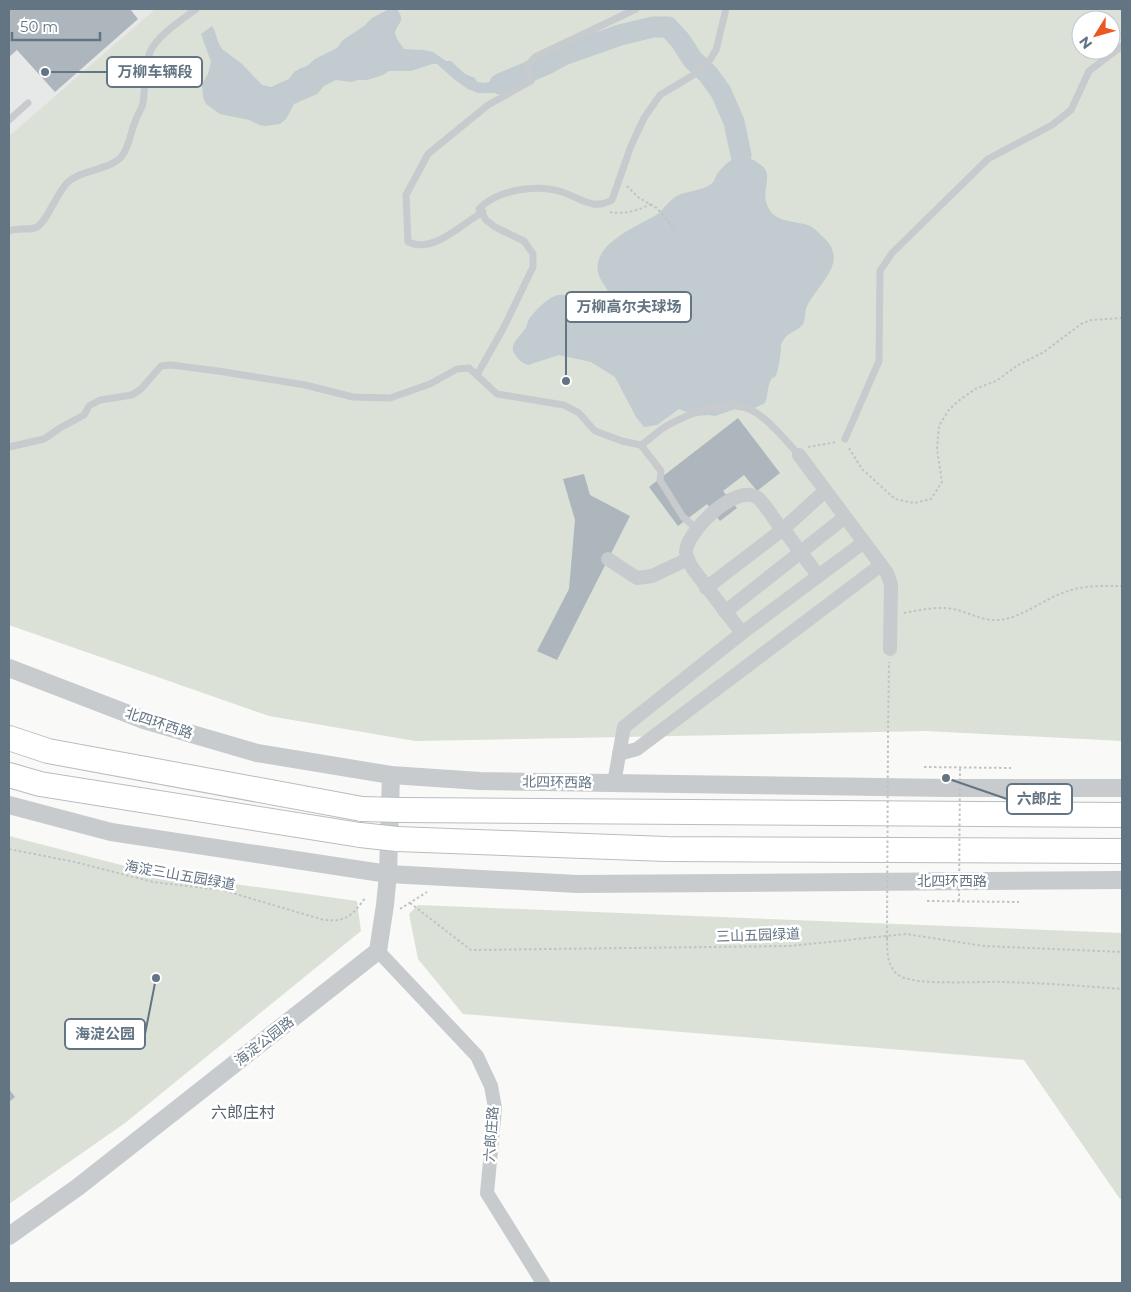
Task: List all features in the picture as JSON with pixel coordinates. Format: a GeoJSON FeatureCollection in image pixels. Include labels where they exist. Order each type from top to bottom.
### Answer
{"type":"FeatureCollection","features":[{"type":"Feature","properties":{"kind":"highway"},"geometry":{"type":"LineString","coordinates":[[9,728],[48,751]]}},
{"type":"Feature","properties":{"kind":"highway","name":"北四环西路"},"geometry":{"type":"LineString","coordinates":[[9,738],[48,751],[362,809],[1122,815]]}},
{"type":"Feature","properties":{"kind":"highway"},"geometry":{"type":"LineString","coordinates":[[9,775],[40,784],[360,835],[397,839],[666,849],[1122,851]]}},
{"type":"Feature","properties":{"kind":"street"},"geometry":{"type":"LineString","coordinates":[[796,452],[887,573],[891,585],[890,649]]}},
{"type":"Feature","properties":{"kind":"street"},"geometry":{"type":"LineString","coordinates":[[706,588],[782,530],[825,491]]}},
{"type":"Feature","properties":{"kind":"street"},"geometry":{"type":"LineString","coordinates":[[742,633],[693,569],[686,550],[697,529],[706,519],[734,497],[742,495],[758,499],[801,552],[817,577]]}},
{"type":"Feature","properties":{"kind":"street"},"geometry":{"type":"LineString","coordinates":[[725,612],[845,517]]}},
{"type":"Feature","properties":{"kind":"street"},"geometry":{"type":"LineString","coordinates":[[614,783],[624,727],[742,633],[864,542]]}},
{"type":"Feature","properties":{"kind":"street"},"geometry":{"type":"LineString","coordinates":[[608,559],[637,578],[652,576],[688,559]]}},
{"type":"Feature","properties":{"kind":"street"},"geometry":{"type":"LineString","coordinates":[[619,754],[637,749],[881,565]]}},
{"type":"Feature","properties":{"kind":"street","name":"北四环西路"},"geometry":{"type":"LineString","coordinates":[[9,668],[144,720],[257,753],[391,775],[480,781],[946,788],[1122,788]]}},
{"type":"Feature","properties":{"kind":"street"},"geometry":{"type":"LineString","coordinates":[[378,951],[388,874],[391,775]]}},
{"type":"Feature","properties":{"kind":"street","name":"北四环西路"},"geometry":{"type":"LineString","coordinates":[[9,805],[111,832],[388,874],[578,884],[1122,880]]}},
{"type":"Feature","properties":{"kind":"street","name":"海淀公园路"},"geometry":{"type":"LineString","coordinates":[[9,1236],[78,1187],[378,951]]}},
{"type":"Feature","properties":{"kind":"street","name":"六郎庄路"},"geometry":{"type":"LineString","coordinates":[[378,951],[477,1056],[491,1086],[496,1108],[487,1193],[543,1283]]}},
{"type":"Feature","properties":{"kind":"lane"},"geometry":{"type":"LineString","coordinates":[[9,230],[39,226],[46,218],[61,189],[75,176],[110,164],[121,158],[126,150],[132,127],[142,105],[150,51],[162,36],[196,9]]}},
{"type":"Feature","properties":{"kind":"lane"},"geometry":{"type":"LineString","coordinates":[[483,212],[468,221],[454,233],[440,240],[416,246],[408,242],[406,196],[428,154],[488,105],[531,81],[527,66],[534,57],[636,9]]}},
{"type":"Feature","properties":{"kind":"lane"},"geometry":{"type":"LineString","coordinates":[[477,375],[504,327],[533,267],[533,254],[524,241],[495,227],[486,220],[479,208],[484,203],[506,192],[528,188],[561,191],[594,205],[604,204],[612,200],[644,118],[660,95],[695,74],[708,63],[716,50],[726,9]]}},
{"type":"Feature","properties":{"kind":"lane"},"geometry":{"type":"LineString","coordinates":[[845,440],[879,362],[880,271],[892,253],[988,159],[1052,124],[1071,110],[1089,71],[1122,46]]}},
{"type":"Feature","properties":{"kind":"lane"},"geometry":{"type":"LineString","coordinates":[[9,120],[28,103]]}},
{"type":"Feature","properties":{"kind":"lane"},"geometry":{"type":"LineString","coordinates":[[9,447],[44,439],[84,415],[89,406],[100,400],[132,394],[140,389],[161,366],[171,365],[218,371],[305,385],[353,397],[390,398],[430,384],[457,369],[469,368],[497,394],[564,405],[579,413],[596,431],[622,441],[641,445],[661,471],[660,480],[683,516],[697,529]]}},
{"type":"Feature","properties":{"kind":"lane"},"geometry":{"type":"LineString","coordinates":[[641,445],[668,425],[713,406],[743,406],[757,413],[772,426],[796,452]]}},
{"type":"Feature","properties":{"kind":"path"},"geometry":{"type":"LineString","coordinates":[[620,176],[639,198],[657,208],[675,230]]}},
{"type":"Feature","properties":{"kind":"path"},"geometry":{"type":"LineString","coordinates":[[604,204],[611,212],[617,213],[642,209],[652,204]]}},
{"type":"Feature","properties":{"kind":"path"},"geometry":{"type":"LineString","coordinates":[[796,452],[845,440],[862,469],[895,499],[914,502],[931,500],[942,482],[937,450],[939,426],[948,411],[957,402],[976,389],[996,381],[1018,365],[1044,352],[1081,324],[1091,320],[1122,318]]}},
{"type":"Feature","properties":{"kind":"path"},"geometry":{"type":"LineString","coordinates":[[890,615],[938,608],[954,609],[972,616],[999,620],[1029,609],[1066,591],[1100,586],[1122,586]]}},
{"type":"Feature","properties":{"kind":"path"},"geometry":{"type":"LineString","coordinates":[[890,649],[887,938],[890,965],[899,976],[914,982],[1003,982],[1122,989]]}},
{"type":"Feature","properties":{"kind":"path"},"geometry":{"type":"LineString","coordinates":[[924,767],[1011,768]]}},
{"type":"Feature","properties":{"kind":"path"},"geometry":{"type":"LineString","coordinates":[[959,901],[960,767]]}},
{"type":"Feature","properties":{"kind":"path","name":"海淀三山五园绿道"},"geometry":{"type":"LineString","coordinates":[[9,849],[75,862],[153,882],[222,890],[324,920],[337,921],[347,919],[366,897]]}},
{"type":"Feature","properties":{"kind":"path","name":"三山五园绿道"},"geometry":{"type":"LineString","coordinates":[[431,889],[410,903],[471,950],[789,946],[906,934],[984,946],[1122,952]]}},
{"type":"Feature","properties":{"kind":"path"},"geometry":{"type":"LineString","coordinates":[[927,901],[1019,902]]}},
{"type":"Feature","properties":{"kind":"shaded area"},"geometry":{"type":"Polygon","coordinates":[[[9,9],[155,9],[9,136],[9,9]]]}},
{"type":"Feature","properties":{"kind":"shaded area"},"geometry":{"type":"Polygon","coordinates":[[[155,9],[1122,9],[1122,741],[926,731],[415,741],[269,716],[9,625],[9,136],[155,9]]]}},
{"type":"Feature","properties":{"kind":"shaded area"},"geometry":{"type":"Polygon","coordinates":[[[389,9],[397,9],[401,17],[395,33],[404,49],[433,52],[446,61],[451,61],[465,74],[475,78],[477,82],[485,83],[503,79],[499,88],[493,93],[478,93],[455,80],[437,64],[432,64],[411,71],[389,71],[367,80],[351,82],[336,80],[324,86],[317,94],[294,104],[286,119],[280,124],[260,125],[249,120],[220,114],[206,104],[203,97],[202,84],[208,74],[211,62],[201,34],[212,26],[222,49],[242,64],[262,85],[271,87],[289,79],[294,72],[337,48],[343,40],[364,26],[372,18],[389,9]]]}},
{"type":"Feature","properties":{"kind":"shaded area"},"geometry":{"type":"Polygon","coordinates":[[[740,155],[750,158],[764,167],[767,177],[765,194],[771,212],[783,220],[812,227],[831,246],[834,255],[830,272],[807,306],[803,324],[782,342],[777,373],[770,383],[765,403],[748,411],[735,409],[715,416],[696,416],[679,409],[657,425],[644,427],[636,417],[615,377],[591,362],[559,355],[528,365],[518,359],[513,345],[526,328],[529,319],[540,306],[555,296],[563,295],[571,297],[591,310],[598,312],[605,309],[612,301],[597,268],[601,254],[607,247],[623,234],[659,213],[675,197],[710,185],[725,166],[740,155]]]}},
{"type":"Feature","properties":{"kind":"shaded area"},"geometry":{"type":"Polygon","coordinates":[[[9,836],[125,866],[221,882],[357,901],[361,931],[125,1123],[9,1204],[9,836]]]}},
{"type":"Feature","properties":{"kind":"shaded area"},"geometry":{"type":"Polygon","coordinates":[[[418,905],[1122,933],[1122,1198],[1120,1199],[1024,1060],[463,1014],[418,959],[409,914],[418,905]]]}},
{"type":"Feature","properties":{"kind":"building"},"geometry":{"type":"Polygon","coordinates":[[[9,9],[130,9],[138,19],[55,92],[17,50],[9,57],[9,9]]]}},
{"type":"Feature","properties":{"kind":"building"},"geometry":{"type":"Polygon","coordinates":[[[738,418],[780,473],[757,491],[744,475],[723,491],[737,508],[720,521],[707,504],[678,526],[649,487],[738,418]]]}},
{"type":"Feature","properties":{"kind":"building"},"geometry":{"type":"Polygon","coordinates":[[[584,474],[590,495],[630,516],[557,660],[537,651],[569,589],[575,520],[563,479],[584,474]]]}},
{"type":"Feature","properties":{"kind":"building"},"geometry":{"type":"Polygon","coordinates":[[[9,1089],[15,1097],[9,1102],[9,1089]]]}},
{"type":"Feature","properties":{"kind":"waterway"},"geometry":{"type":"LineString","coordinates":[[500,84],[563,55],[620,35],[653,27],[668,27],[721,92],[734,122],[741,155]]}},
{"type":"Feature","properties":{"kind":"place","name":"万柳车辆段"},"geometry":{"type":"Point","coordinates":[45,72]}},
{"type":"Feature","properties":{"kind":"place","name":"万柳高尔夫球场"},"geometry":{"type":"Point","coordinates":[566,381]}},
{"type":"Feature","properties":{"kind":"place","name":"六郎庄"},"geometry":{"type":"Point","coordinates":[946,778]}},
{"type":"Feature","properties":{"kind":"place","name":"海淀公园"},"geometry":{"type":"Point","coordinates":[156,978]}},
{"type":"Feature","properties":{"kind":"district","name":"六郎庄村"},"geometry":{"type":"Point","coordinates":[243,1112]}}]}
